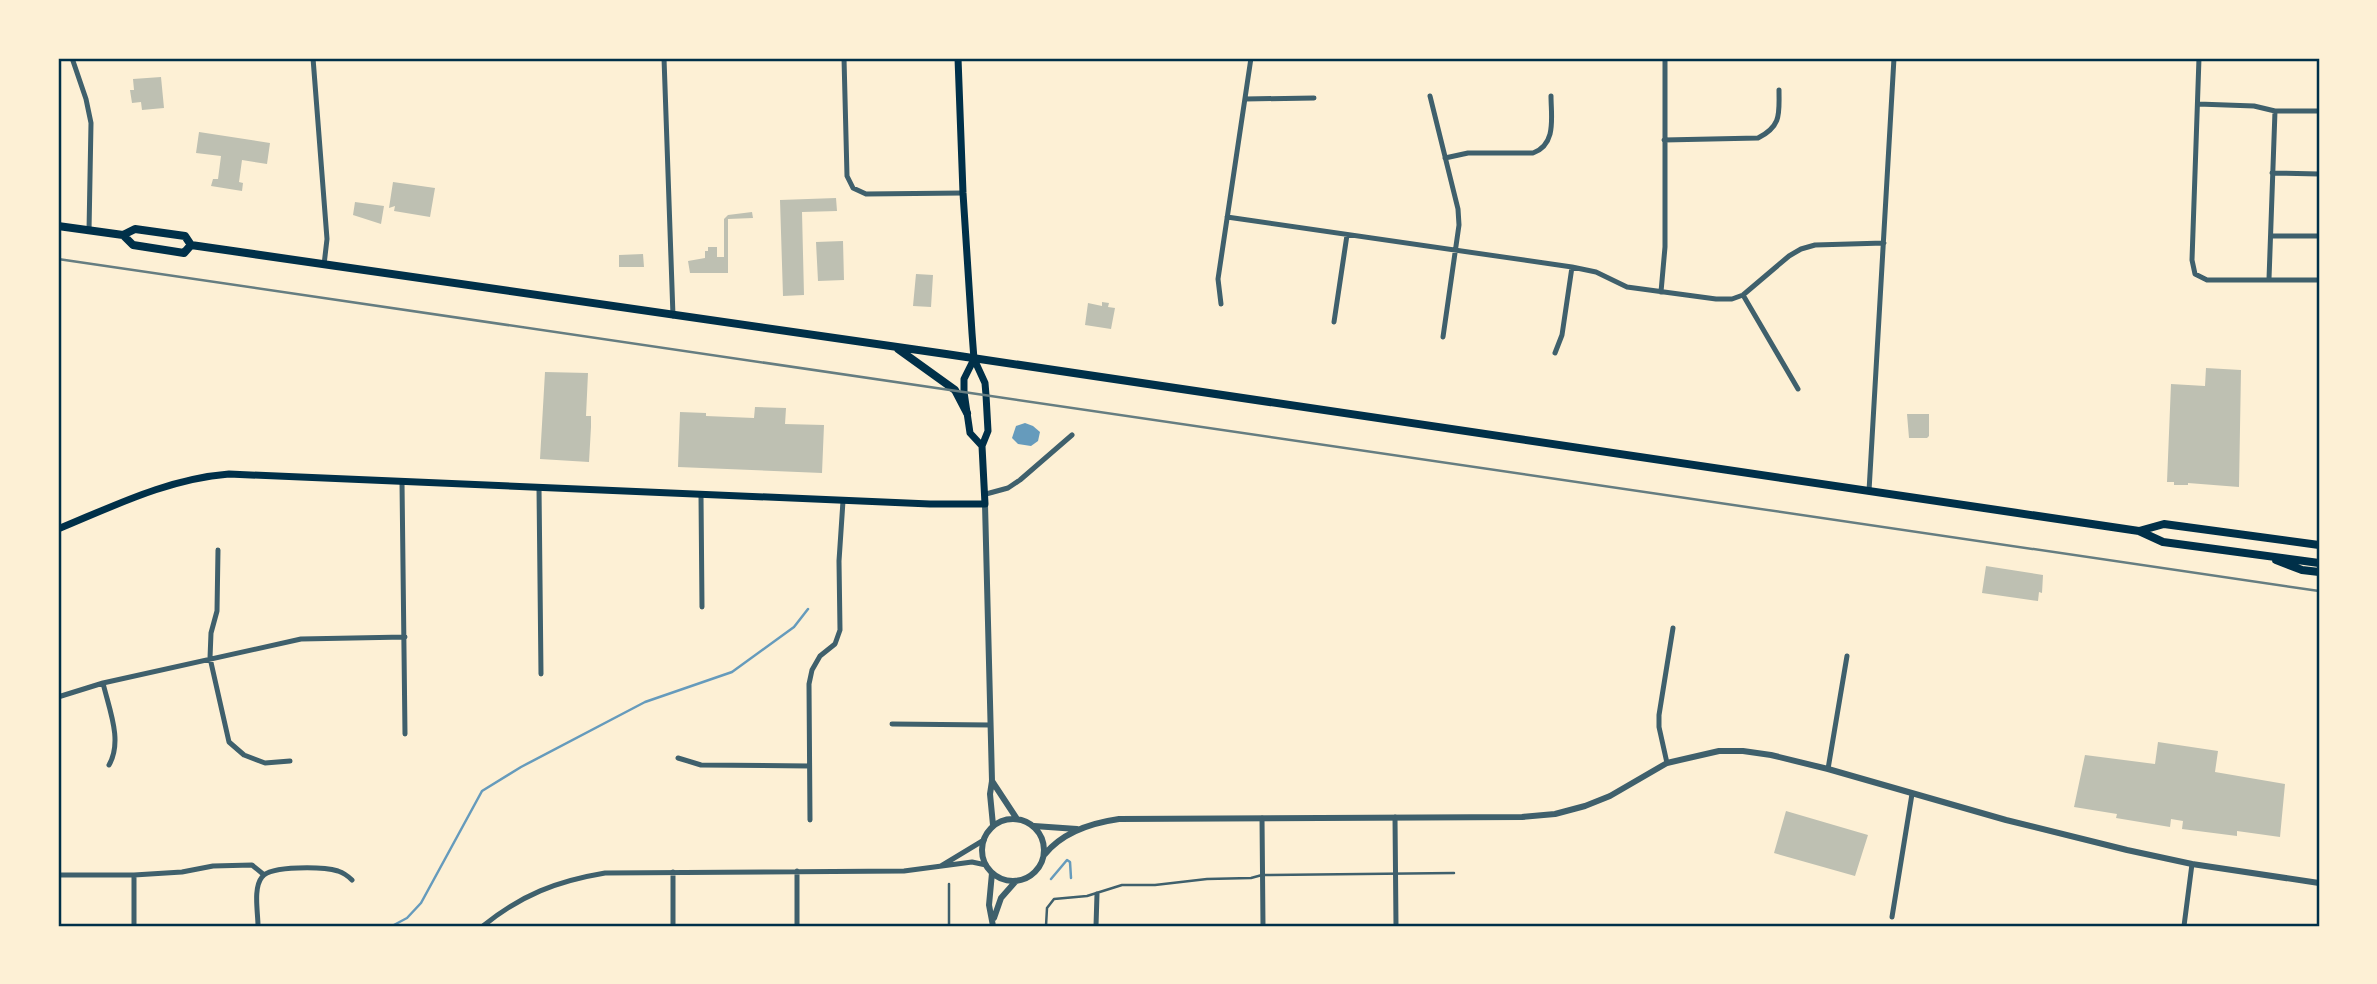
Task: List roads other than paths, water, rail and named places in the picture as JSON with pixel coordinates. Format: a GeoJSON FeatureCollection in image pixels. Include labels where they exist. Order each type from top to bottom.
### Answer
{"type":"FeatureCollection","features":[{"type":"Feature","properties":{"kind":"main road"},"geometry":{"type":"LineString","coordinates":[[58,529],[142,493],[195,477],[229,474],[930,505],[985,504],[982,446],[988,431],[985,383],[974,359],[963,193],[958,58]]}},
{"type":"Feature","properties":{"kind":"main road"},"geometry":{"type":"LineString","coordinates":[[58,226],[123,235],[135,229],[185,236],[191,245],[2139,531],[2163,542],[2319,562]]}},
{"type":"Feature","properties":{"kind":"main road"},"geometry":{"type":"LineString","coordinates":[[123,235],[133,245],[184,253],[191,245]]}},
{"type":"Feature","properties":{"kind":"main road"},"geometry":{"type":"LineString","coordinates":[[895,348],[949,385],[960,398],[967,413]]}},
{"type":"Feature","properties":{"kind":"main road"},"geometry":{"type":"LineString","coordinates":[[974,359],[964,379],[967,413],[970,433],[982,446]]}},
{"type":"Feature","properties":{"kind":"main road"},"geometry":{"type":"LineString","coordinates":[[2139,531],[2164,524],[2319,545]]}},
{"type":"Feature","properties":{"kind":"main road"},"geometry":{"type":"LineString","coordinates":[[2267,556],[2302,570],[2319,572]]}},
{"type":"Feature","properties":{"kind":"street"},"geometry":{"type":"LineString","coordinates":[[72,58],[91,122],[89,231]]}},
{"type":"Feature","properties":{"kind":"street"},"geometry":{"type":"LineString","coordinates":[[313,58],[327,239],[324,265]]}},
{"type":"Feature","properties":{"kind":"street"},"geometry":{"type":"LineString","coordinates":[[664,58],[673,316]]}},
{"type":"Feature","properties":{"kind":"street"},"geometry":{"type":"LineString","coordinates":[[844,58],[847,176],[853,188],[866,194],[963,193]]}},
{"type":"Feature","properties":{"kind":"street"},"geometry":{"type":"LineString","coordinates":[[1221,304],[1219,279],[1251,58]]}},
{"type":"Feature","properties":{"kind":"street"},"geometry":{"type":"LineString","coordinates":[[1661,292],[1665,247],[1665,58]]}},
{"type":"Feature","properties":{"kind":"street"},"geometry":{"type":"LineString","coordinates":[[1869,492],[1894,58]]}},
{"type":"Feature","properties":{"kind":"street"},"geometry":{"type":"LineString","coordinates":[[2199,58],[2192,261],[2195,274],[2207,279],[2319,280]]}},
{"type":"Feature","properties":{"kind":"street"},"geometry":{"type":"LineString","coordinates":[[2306,58],[2319,58]]}},
{"type":"Feature","properties":{"kind":"street"},"geometry":{"type":"LineString","coordinates":[[1664,140],[1758,138],[1770,132],[1777,122],[1779,90]]}},
{"type":"Feature","properties":{"kind":"street"},"geometry":{"type":"LineString","coordinates":[[1430,96],[1458,209],[1459,225],[1443,337]]}},
{"type":"Feature","properties":{"kind":"street"},"geometry":{"type":"LineString","coordinates":[[1445,158],[1468,153],[1533,153],[1541,150],[1552,134],[1552,96]]}},
{"type":"Feature","properties":{"kind":"street"},"geometry":{"type":"LineString","coordinates":[[1245,99],[1314,98]]}},
{"type":"Feature","properties":{"kind":"street"},"geometry":{"type":"LineString","coordinates":[[2197,104],[2254,106],[2275,111],[2319,111]]}},
{"type":"Feature","properties":{"kind":"street"},"geometry":{"type":"LineString","coordinates":[[2269,279],[2275,111]]}},
{"type":"Feature","properties":{"kind":"street"},"geometry":{"type":"LineString","coordinates":[[2272,173],[2319,174]]}},
{"type":"Feature","properties":{"kind":"street"},"geometry":{"type":"LineString","coordinates":[[1227,217],[1572,267],[1595,272],[1627,287],[1716,299],[1732,299],[1743,295],[1801,249],[1815,245],[1884,243]]}},
{"type":"Feature","properties":{"kind":"street"},"geometry":{"type":"LineString","coordinates":[[1334,322],[1347,235]]}},
{"type":"Feature","properties":{"kind":"street"},"geometry":{"type":"LineString","coordinates":[[2271,236],[2319,236]]}},
{"type":"Feature","properties":{"kind":"street"},"geometry":{"type":"LineString","coordinates":[[1555,353],[1562,335],[1572,267]]}},
{"type":"Feature","properties":{"kind":"street"},"geometry":{"type":"LineString","coordinates":[[1743,295],[1798,389]]}},
{"type":"Feature","properties":{"kind":"street"},"geometry":{"type":"LineString","coordinates":[[986,494],[1008,488],[1020,480],[1072,435]]}},
{"type":"Feature","properties":{"kind":"street"},"geometry":{"type":"LineString","coordinates":[[402,482],[405,734]]}},
{"type":"Feature","properties":{"kind":"street"},"geometry":{"type":"LineString","coordinates":[[539,486],[541,674]]}},
{"type":"Feature","properties":{"kind":"street"},"geometry":{"type":"LineString","coordinates":[[701,495],[702,607]]}},
{"type":"Feature","properties":{"kind":"street"},"geometry":{"type":"LineString","coordinates":[[810,820],[808,701],[812,670],[820,656],[835,644],[841,630],[839,561],[844,501]]}},
{"type":"Feature","properties":{"kind":"street"},"geometry":{"type":"LineString","coordinates":[[985,504],[992,781],[990,794],[993,825]]}},
{"type":"Feature","properties":{"kind":"street"},"geometry":{"type":"LineString","coordinates":[[218,550],[217,611],[211,633],[210,659],[229,741],[244,755],[265,763],[290,761]]}},
{"type":"Feature","properties":{"kind":"street"},"geometry":{"type":"LineString","coordinates":[[1667,763],[1659,715],[1673,628]]}},
{"type":"Feature","properties":{"kind":"street"},"geometry":{"type":"LineString","coordinates":[[58,697],[103,683],[301,639],[405,637]]}},
{"type":"Feature","properties":{"kind":"street"},"geometry":{"type":"LineString","coordinates":[[1828,769],[1847,656]]}},
{"type":"Feature","properties":{"kind":"street"},"geometry":{"type":"LineString","coordinates":[[103,683],[116,744],[109,765]]}},
{"type":"Feature","properties":{"kind":"street"},"geometry":{"type":"LineString","coordinates":[[892,724],[990,725]]}},
{"type":"Feature","properties":{"kind":"street"},"geometry":{"type":"LineString","coordinates":[[941,866],[984,839],[993,825],[1007,819],[1017,819],[1034,826],[1077,829],[1119,819],[1522,817],[1555,814],[1610,796],[1667,763],[1707,753],[1744,751],[1828,769],[2054,832],[2193,864],[2319,883]]}},
{"type":"Feature","properties":{"kind":"street"},"geometry":{"type":"LineString","coordinates":[[678,758],[701,765],[809,766]]}},
{"type":"Feature","properties":{"kind":"street"},"geometry":{"type":"LineString","coordinates":[[992,781],[1017,819]]}},
{"type":"Feature","properties":{"kind":"street"},"geometry":{"type":"LineString","coordinates":[[1892,917],[1912,794]]}},
{"type":"Feature","properties":{"kind":"street"},"geometry":{"type":"LineString","coordinates":[[1395,817],[1396,926]]}},
{"type":"Feature","properties":{"kind":"street"},"geometry":{"type":"LineString","coordinates":[[1262,818],[1263,926]]}},
{"type":"Feature","properties":{"kind":"street"},"geometry":{"type":"LineString","coordinates":[[1034,826],[1042,838],[1045,854]]}},
{"type":"Feature","properties":{"kind":"street"},"geometry":{"type":"LineString","coordinates":[[984,839],[983,858],[992,873],[1016,881],[1036,871],[1052,845],[1077,829]]}},
{"type":"Feature","properties":{"kind":"street"},"geometry":{"type":"LineString","coordinates":[[483,926],[513,904],[544,888],[572,878],[623,872],[904,871],[972,862],[986,864]]}},
{"type":"Feature","properties":{"kind":"street"},"geometry":{"type":"LineString","coordinates":[[2184,926],[2193,864]]}},
{"type":"Feature","properties":{"kind":"street"},"geometry":{"type":"LineString","coordinates":[[58,875],[173,873],[226,865],[252,865],[263,874]]}},
{"type":"Feature","properties":{"kind":"street"},"geometry":{"type":"LineString","coordinates":[[258,926],[258,883],[263,874],[276,869],[328,869],[339,871],[352,880]]}},
{"type":"Feature","properties":{"kind":"street"},"geometry":{"type":"LineString","coordinates":[[797,871],[797,926]]}},
{"type":"Feature","properties":{"kind":"street"},"geometry":{"type":"LineString","coordinates":[[673,872],[673,926]]}},
{"type":"Feature","properties":{"kind":"street"},"geometry":{"type":"LineString","coordinates":[[992,873],[989,905],[993,923]]}},
{"type":"Feature","properties":{"kind":"street"},"geometry":{"type":"LineString","coordinates":[[134,875],[134,926]]}},
{"type":"Feature","properties":{"kind":"street"},"geometry":{"type":"LineString","coordinates":[[993,923],[1001,898],[1016,881]]}},
{"type":"Feature","properties":{"kind":"street"},"geometry":{"type":"LineString","coordinates":[[1096,926],[1097,894]]}},
{"type":"Feature","properties":{"kind":"lane"},"geometry":{"type":"LineString","coordinates":[[1046,926],[1047,908],[1054,900],[1097,894],[1122,885],[1251,878],[1262,875],[1454,873]]}},
{"type":"Feature","properties":{"kind":"lane"},"geometry":{"type":"LineString","coordinates":[[948,884],[949,926]]}},
{"type":"Feature","properties":{"kind":"water"},"geometry":{"type":"Polygon","coordinates":[[[1025,423],[1040,432],[1038,441],[1031,446],[1018,444],[1012,438],[1016,426],[1025,423]]]}},
{"type":"Feature","properties":{"kind":"waterway"},"geometry":{"type":"LineString","coordinates":[[392,926],[407,918],[421,903],[482,791],[521,767],[645,702],[732,672],[794,627],[808,609]]}},
{"type":"Feature","properties":{"kind":"waterway"},"geometry":{"type":"LineString","coordinates":[[1051,879],[1067,860],[1070,862],[1071,878]]}},
{"type":"Feature","properties":{"kind":"railway"},"geometry":{"type":"LineString","coordinates":[[58,259],[2319,591]]}}]}
